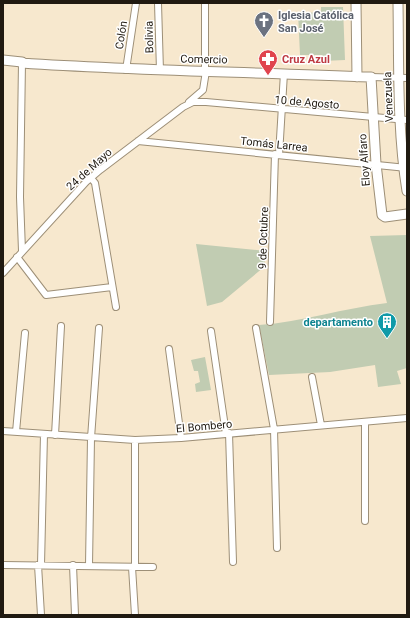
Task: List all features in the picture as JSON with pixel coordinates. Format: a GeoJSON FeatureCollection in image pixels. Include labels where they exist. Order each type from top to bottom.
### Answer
{"type":"FeatureCollection","features":[{"type":"Feature","properties":{"kind":"street","name":"Colón"},"geometry":{"type":"LineString","coordinates":[[126,70],[136,3]]}},
{"type":"Feature","properties":{"kind":"street","name":"Bolivia"},"geometry":{"type":"LineString","coordinates":[[158,3],[160,71]]}},
{"type":"Feature","properties":{"kind":"street"},"geometry":{"type":"LineString","coordinates":[[205,3],[206,102]]}},
{"type":"Feature","properties":{"kind":"street"},"geometry":{"type":"LineString","coordinates":[[356,3],[357,77]]}},
{"type":"Feature","properties":{"kind":"street","name":"Venezuela"},"geometry":{"type":"LineString","coordinates":[[398,3],[403,78],[407,191]]}},
{"type":"Feature","properties":{"kind":"street","name":"Comercio"},"geometry":{"type":"LineString","coordinates":[[3,60],[22,63],[126,70],[284,73],[403,78]]}},
{"type":"Feature","properties":{"kind":"street"},"geometry":{"type":"LineString","coordinates":[[22,63],[20,197],[22,251]]}},
{"type":"Feature","properties":{"kind":"street"},"geometry":{"type":"LineString","coordinates":[[183,107],[203,90],[206,71]]}},
{"type":"Feature","properties":{"kind":"street","name":"9 de Octubre"},"geometry":{"type":"LineString","coordinates":[[270,322],[277,155],[284,73]]}},
{"type":"Feature","properties":{"kind":"street","name":"Eloy Alfaro"},"geometry":{"type":"LineString","coordinates":[[371,77],[376,164],[382,215],[385,217],[407,214]]}},
{"type":"Feature","properties":{"kind":"street","name":"24 de Mayo"},"geometry":{"type":"LineString","coordinates":[[3,273],[91,178],[183,107],[194,102],[206,102]]}},
{"type":"Feature","properties":{"kind":"street","name":"10 de Agosto"},"geometry":{"type":"LineString","coordinates":[[206,102],[404,120]]}},
{"type":"Feature","properties":{"kind":"street"},"geometry":{"type":"LineString","coordinates":[[149,133],[157,143]]}},
{"type":"Feature","properties":{"kind":"street","name":"Tomás Larrea"},"geometry":{"type":"LineString","coordinates":[[138,141],[405,168]]}},
{"type":"Feature","properties":{"kind":"street"},"geometry":{"type":"LineString","coordinates":[[91,178],[94,183],[116,307]]}},
{"type":"Feature","properties":{"kind":"street"},"geometry":{"type":"LineString","coordinates":[[17,257],[46,295],[112,286]]}},
{"type":"Feature","properties":{"kind":"street"},"geometry":{"type":"LineString","coordinates":[[55,435],[60,326]]}},
{"type":"Feature","properties":{"kind":"street"},"geometry":{"type":"LineString","coordinates":[[89,566],[91,438],[99,328]]}},
{"type":"Feature","properties":{"kind":"street"},"geometry":{"type":"LineString","coordinates":[[256,328],[274,429],[277,548]]}},
{"type":"Feature","properties":{"kind":"street"},"geometry":{"type":"LineString","coordinates":[[211,331],[227,433],[233,562]]}},
{"type":"Feature","properties":{"kind":"street"},"geometry":{"type":"LineString","coordinates":[[16,432],[25,333]]}},
{"type":"Feature","properties":{"kind":"street"},"geometry":{"type":"LineString","coordinates":[[169,349],[181,438]]}},
{"type":"Feature","properties":{"kind":"street"},"geometry":{"type":"LineString","coordinates":[[312,377],[322,425]]}},
{"type":"Feature","properties":{"kind":"street","name":"El Bombero"},"geometry":{"type":"LineString","coordinates":[[3,431],[135,440],[181,438],[407,418]]}},
{"type":"Feature","properties":{"kind":"street"},"geometry":{"type":"LineString","coordinates":[[365,422],[365,521]]}},
{"type":"Feature","properties":{"kind":"street"},"geometry":{"type":"LineString","coordinates":[[41,615],[40,565],[44,434]]}},
{"type":"Feature","properties":{"kind":"street"},"geometry":{"type":"LineString","coordinates":[[134,615],[133,567],[135,440]]}},
{"type":"Feature","properties":{"kind":"street"},"geometry":{"type":"LineString","coordinates":[[3,565],[153,567]]}},
{"type":"Feature","properties":{"kind":"street"},"geometry":{"type":"LineString","coordinates":[[74,566],[76,615]]}},
{"type":"Feature","properties":{"kind":"green space"},"geometry":{"type":"Polygon","coordinates":[[[321,7],[343,7],[345,60],[323,61],[322,55],[300,55],[298,12],[321,13],[321,7]]]}},
{"type":"Feature","properties":{"kind":"green space"},"geometry":{"type":"Polygon","coordinates":[[[407,235],[407,368],[397,371],[401,384],[378,387],[375,365],[330,372],[269,375],[259,325],[291,321],[387,303],[370,236],[407,235]]]}},
{"type":"Feature","properties":{"kind":"green space"},"geometry":{"type":"Polygon","coordinates":[[[196,244],[266,251],[264,267],[222,302],[207,306],[196,244]]]}},
{"type":"Feature","properties":{"kind":"green space"},"geometry":{"type":"Polygon","coordinates":[[[205,357],[211,390],[196,392],[195,384],[200,382],[198,371],[194,371],[191,360],[205,357]]]}},
{"type":"Feature","properties":{"kind":"place","name":"Iglesia Católica San José"},"geometry":{"type":"Point","coordinates":[264,38]}},
{"type":"Feature","properties":{"kind":"place","name":"Cruz Azul"},"geometry":{"type":"Point","coordinates":[268,76]}},
{"type":"Feature","properties":{"kind":"place","name":"departamento"},"geometry":{"type":"Point","coordinates":[387,339]}}]}
